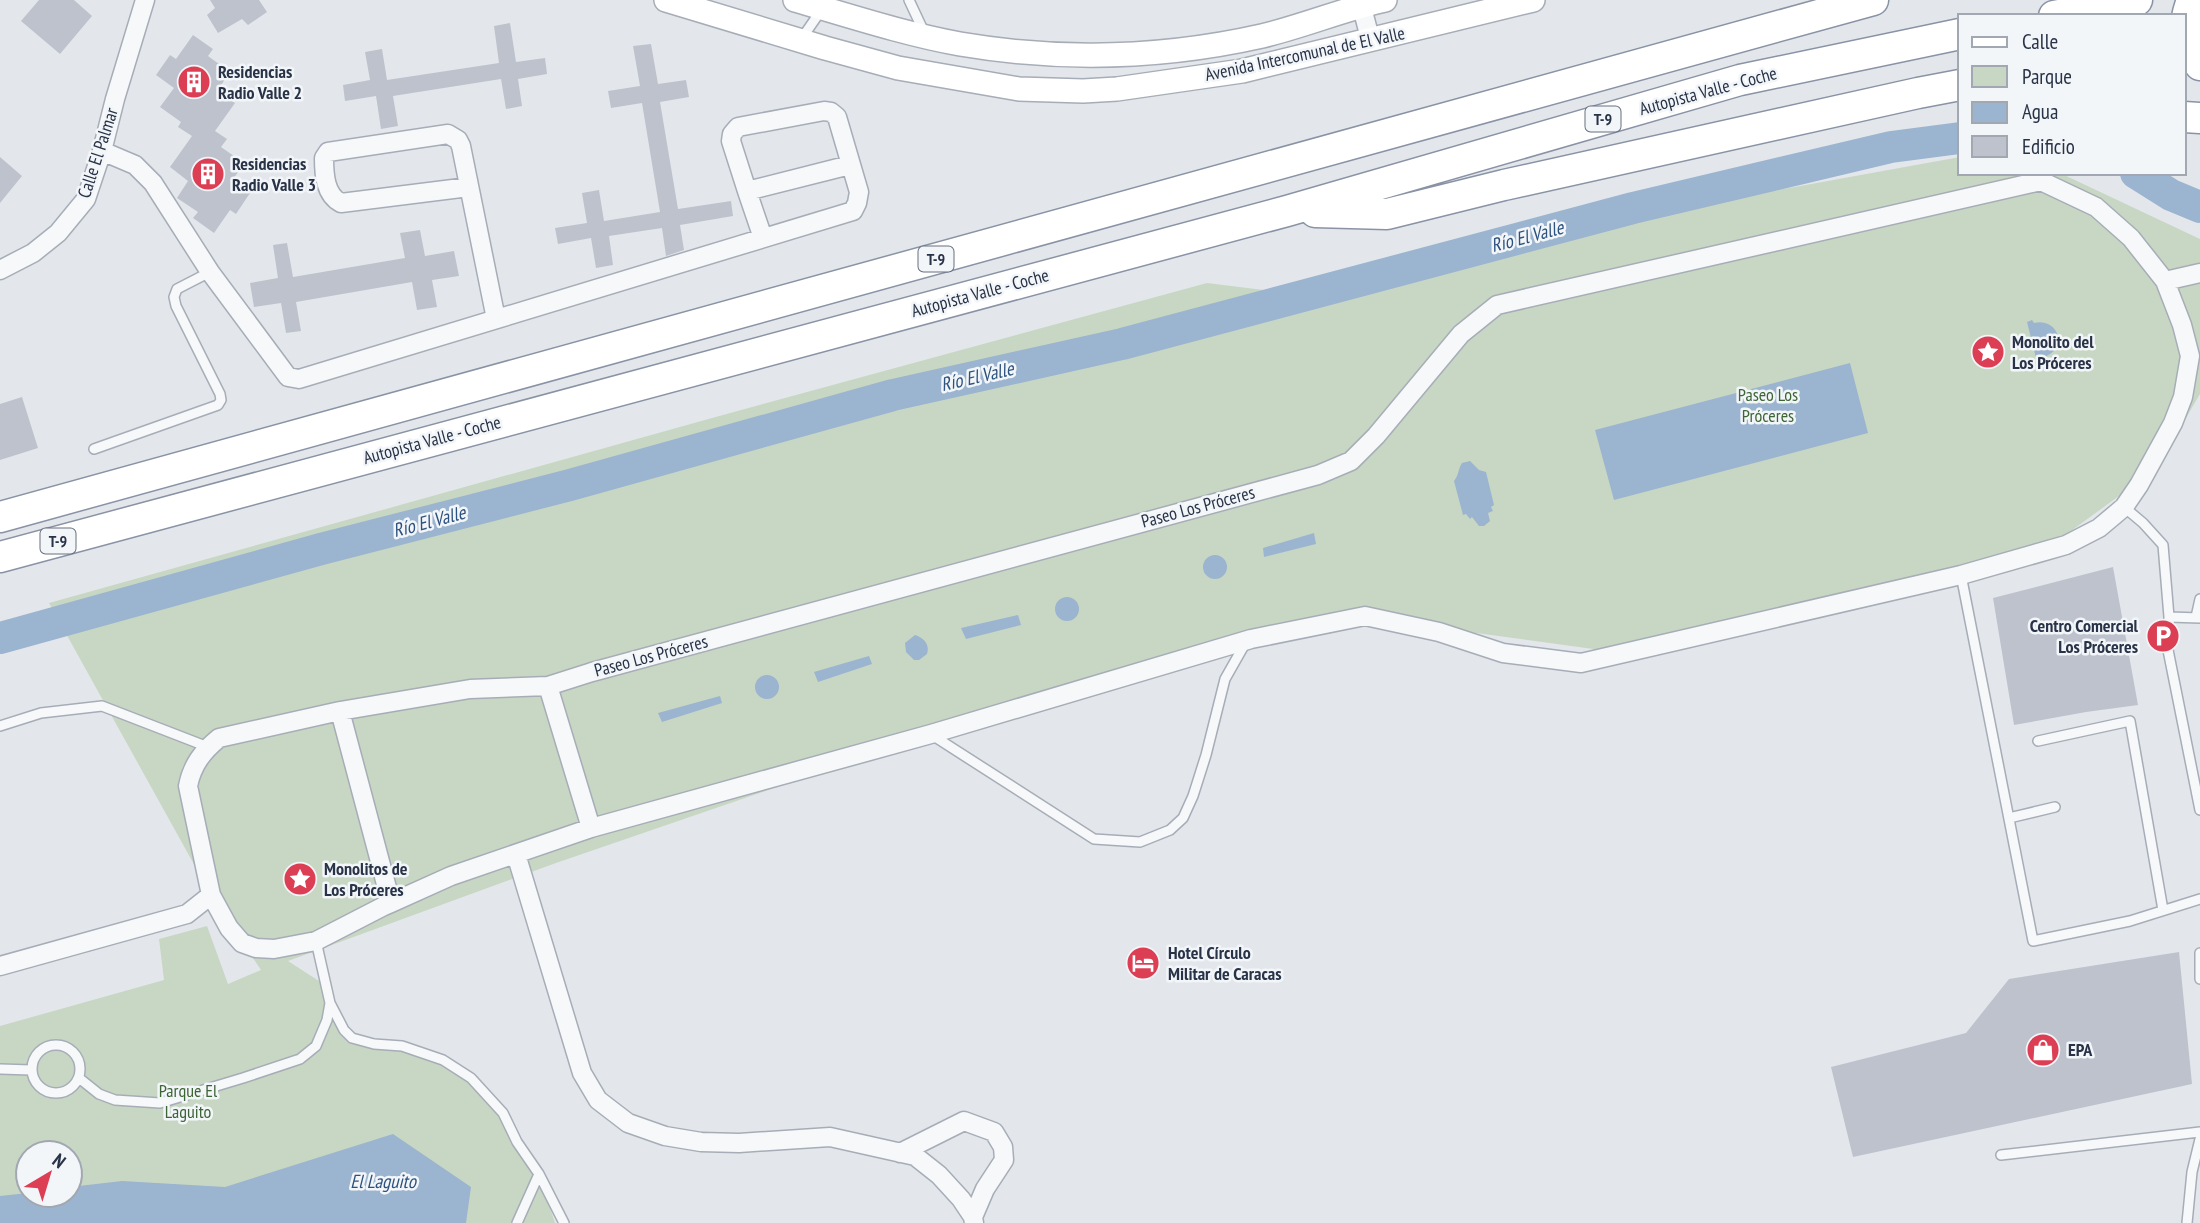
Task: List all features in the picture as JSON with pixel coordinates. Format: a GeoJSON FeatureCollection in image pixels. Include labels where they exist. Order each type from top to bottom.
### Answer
{"type":"FeatureCollection","features":[{"type":"Feature","properties":{"kind":"highway","name":"T-9"},"geometry":{"type":"LineString","coordinates":[[0,517],[1873,0]]}},
{"type":"Feature","properties":{"kind":"highway"},"geometry":{"type":"LineString","coordinates":[[2064,14],[2137,0]]}},
{"type":"Feature","properties":{"kind":"highway"},"geometry":{"type":"LineString","coordinates":[[2186,22],[2192,0]]}},
{"type":"Feature","properties":{"kind":"highway","name":"Autopista Valle - Coche"},"geometry":{"type":"LineString","coordinates":[[0,557],[1287,211],[1740,80],[1958,34]]}},
{"type":"Feature","properties":{"kind":"highway"},"geometry":{"type":"LineString","coordinates":[[2186,35],[2189,50],[2200,65]]}},
{"type":"Feature","properties":{"kind":"highway"},"geometry":{"type":"LineString","coordinates":[[1287,211],[1387,214],[1504,185],[1958,85]]}},
{"type":"Feature","properties":{"kind":"main road","name":"Avenida Intercomunal de El Valle"},"geometry":{"type":"LineString","coordinates":[[666,0],[720,9],[800,41],[898,68],[1018,89],[1083,91],[1117,89],[1242,71],[1533,0]]}},
{"type":"Feature","properties":{"kind":"main road","name":"Avenida Intercomunal de El Valle"},"geometry":{"type":"LineString","coordinates":[[795,0],[826,4],[926,37],[1003,50],[1093,56],[1152,52],[1263,36],[1361,3],[1385,0]]}},
{"type":"Feature","properties":{"kind":"street","name":"Calle El Palmar"},"geometry":{"type":"LineString","coordinates":[[0,270],[33,253],[58,233],[86,199],[103,151],[145,0]]}},
{"type":"Feature","properties":{"kind":"street"},"geometry":{"type":"LineString","coordinates":[[1361,3],[1370,38]]}},
{"type":"Feature","properties":{"kind":"street"},"geometry":{"type":"LineString","coordinates":[[103,151],[135,165],[153,183],[210,272],[288,377],[299,379],[853,211],[859,192],[837,117],[831,112],[824,111],[738,127],[732,134],[731,141],[763,238]]}},
{"type":"Feature","properties":{"kind":"street"},"geometry":{"type":"LineString","coordinates":[[469,187],[341,203],[332,199],[329,193],[324,158],[328,152],[448,135],[458,140],[461,146],[496,319]]}},
{"type":"Feature","properties":{"kind":"street"},"geometry":{"type":"LineString","coordinates":[[747,191],[850,166]]}},
{"type":"Feature","properties":{"kind":"street","name":"Paseo Los Próceres"},"geometry":{"type":"LineString","coordinates":[[2041,181],[2096,208],[2131,239],[2165,281],[2195,354],[2189,387],[2173,424],[2151,466],[2124,507],[2099,528],[2066,545],[1961,575],[1581,663],[1503,653],[1439,632],[1365,616],[1247,640],[931,734],[591,828],[451,876],[316,941],[274,949],[256,948],[242,943],[229,928],[211,895],[188,786],[190,774],[197,761],[219,738],[340,711],[470,689],[548,686],[1318,475],[1351,461],[1376,436],[1461,334],[1497,305],[2041,181]]}},
{"type":"Feature","properties":{"kind":"street"},"geometry":{"type":"LineString","coordinates":[[2165,281],[2200,273]]}},
{"type":"Feature","properties":{"kind":"street"},"geometry":{"type":"LineString","coordinates":[[548,686],[591,828]]}},
{"type":"Feature","properties":{"kind":"street"},"geometry":{"type":"LineString","coordinates":[[340,711],[391,903]]}},
{"type":"Feature","properties":{"kind":"street"},"geometry":{"type":"LineString","coordinates":[[516,854],[582,1073],[598,1100],[628,1123],[664,1136],[701,1142],[739,1143],[830,1137],[915,1156],[939,1175],[961,1199],[973,1220]]}},
{"type":"Feature","properties":{"kind":"street"},"geometry":{"type":"LineString","coordinates":[[0,966],[187,914],[211,895]]}},
{"type":"Feature","properties":{"kind":"street"},"geometry":{"type":"LineString","coordinates":[[900,1153],[964,1121],[995,1132],[1003,1147],[1004,1160],[985,1189],[973,1220]]}},
{"type":"Feature","properties":{"kind":"lane"},"geometry":{"type":"LineString","coordinates":[[909,0],[926,37]]}},
{"type":"Feature","properties":{"kind":"lane"},"geometry":{"type":"LineString","coordinates":[[800,41],[826,4]]}},
{"type":"Feature","properties":{"kind":"lane"},"geometry":{"type":"LineString","coordinates":[[94,449],[218,405],[221,400],[219,394],[174,297],[177,289],[210,272]]}},
{"type":"Feature","properties":{"kind":"lane"},"geometry":{"type":"LineString","coordinates":[[2124,507],[2163,545],[2169,617],[2168,650],[2200,810]]}},
{"type":"Feature","properties":{"kind":"lane"},"geometry":{"type":"LineString","coordinates":[[1961,575],[2034,942],[2130,921],[2200,900]]}},
{"type":"Feature","properties":{"kind":"lane"},"geometry":{"type":"LineString","coordinates":[[2169,617],[2198,618],[2200,599]]}},
{"type":"Feature","properties":{"kind":"lane"},"geometry":{"type":"LineString","coordinates":[[931,734],[1094,839],[1140,842],[1170,830],[1183,818],[1206,755],[1226,679],[1247,640]]}},
{"type":"Feature","properties":{"kind":"lane"},"geometry":{"type":"LineString","coordinates":[[0,726],[41,713],[102,706],[208,747]]}},
{"type":"Feature","properties":{"kind":"lane"},"geometry":{"type":"LineString","coordinates":[[2038,741],[2130,721],[2163,910]]}},
{"type":"Feature","properties":{"kind":"lane"},"geometry":{"type":"LineString","coordinates":[[2009,818],[2056,807]]}},
{"type":"Feature","properties":{"kind":"lane"},"geometry":{"type":"LineString","coordinates":[[316,941],[330,1003],[344,1030],[352,1038],[374,1044],[402,1046],[443,1060],[471,1078],[503,1114],[517,1142],[539,1174],[564,1223]]}},
{"type":"Feature","properties":{"kind":"lane"},"geometry":{"type":"LineString","coordinates":[[2200,953],[2200,979]]}},
{"type":"Feature","properties":{"kind":"lane"},"geometry":{"type":"LineString","coordinates":[[79,1078],[99,1094],[115,1100],[160,1103],[300,1059],[316,1046],[327,1020],[330,1003]]}},
{"type":"Feature","properties":{"kind":"lane"},"geometry":{"type":"LineString","coordinates":[[64,1046],[80,1063],[79,1078],[75,1085],[63,1093],[48,1093],[36,1084],[31,1070],[36,1055],[41,1049],[64,1046]]}},
{"type":"Feature","properties":{"kind":"lane"},"geometry":{"type":"LineString","coordinates":[[0,1069],[31,1070]]}},
{"type":"Feature","properties":{"kind":"lane"},"geometry":{"type":"LineString","coordinates":[[2001,1155],[2200,1132]]}},
{"type":"Feature","properties":{"kind":"lane"},"geometry":{"type":"LineString","coordinates":[[2188,1223],[2192,1172],[2200,1139]]}},
{"type":"Feature","properties":{"kind":"lane"},"geometry":{"type":"LineString","coordinates":[[517,1223],[539,1174]]}},
{"type":"Feature","properties":{"kind":"green space","name":"Paseo Los Próceres"},"geometry":{"type":"Polygon","coordinates":[[[1958,157],[1958,175],[2064,175],[2200,239],[2200,394],[2156,469],[2027,563],[1622,653],[1381,620],[1247,640],[931,734],[556,863],[288,961],[319,981],[344,1030],[374,1044],[443,1060],[503,1113],[539,1174],[555,1223],[0,1223],[0,1026],[164,980],[159,939],[207,926],[228,984],[261,970],[211,895],[49,603],[1207,283],[1339,299],[1723,200],[1958,157]]]}},
{"type":"Feature","properties":{"kind":"water"},"geometry":{"type":"Polygon","coordinates":[[[2032,320],[2054,329],[2058,341],[2052,353],[2037,362],[2027,322],[2032,320]]]}},
{"type":"Feature","properties":{"kind":"water"},"geometry":{"type":"Polygon","coordinates":[[[1850,363],[1868,433],[1614,500],[1595,430],[1850,363]]]}},
{"type":"Feature","properties":{"kind":"water"},"geometry":{"type":"Polygon","coordinates":[[[1470,461],[1479,470],[1486,472],[1494,505],[1491,507],[1493,511],[1488,513],[1490,521],[1484,526],[1479,526],[1472,517],[1470,519],[1466,514],[1463,515],[1454,481],[1462,463],[1470,461]]]}},
{"type":"Feature","properties":{"kind":"water"},"geometry":{"type":"Polygon","coordinates":[[[1314,533],[1316,544],[1264,557],[1263,548],[1314,533]]]}},
{"type":"Feature","properties":{"kind":"water"},"geometry":{"type":"Polygon","coordinates":[[[1215,555],[1226,562],[1227,567],[1220,578],[1215,579],[1204,572],[1203,567],[1210,556],[1215,555]]]}},
{"type":"Feature","properties":{"kind":"water"},"geometry":{"type":"Polygon","coordinates":[[[1067,597],[1076,600],[1079,609],[1076,618],[1067,621],[1058,618],[1055,609],[1058,600],[1067,597]]]}},
{"type":"Feature","properties":{"kind":"water"},"geometry":{"type":"Polygon","coordinates":[[[1018,615],[1021,625],[966,639],[961,628],[1018,615]]]}},
{"type":"Feature","properties":{"kind":"water"},"geometry":{"type":"Polygon","coordinates":[[[915,635],[924,640],[928,647],[927,654],[919,660],[914,660],[906,652],[905,643],[915,635]]]}},
{"type":"Feature","properties":{"kind":"water"},"geometry":{"type":"Polygon","coordinates":[[[869,656],[872,664],[818,682],[814,672],[869,656]]]}},
{"type":"Feature","properties":{"kind":"water"},"geometry":{"type":"Polygon","coordinates":[[[767,675],[776,678],[779,687],[776,696],[767,699],[758,696],[755,687],[758,678],[767,675]]]}},
{"type":"Feature","properties":{"kind":"water"},"geometry":{"type":"Polygon","coordinates":[[[720,696],[722,703],[662,722],[658,713],[720,696]]]}},
{"type":"Feature","properties":{"kind":"water","name":"El Laguito"},"geometry":{"type":"Polygon","coordinates":[[[393,1134],[471,1187],[466,1223],[0,1223],[0,1196],[14,1194],[14,1209],[84,1209],[84,1185],[122,1181],[225,1187],[393,1134]]]}},
{"type":"Feature","properties":{"kind":"building"},"geometry":{"type":"Polygon","coordinates":[[[39,0],[74,0],[92,16],[60,54],[21,21],[39,0]]]}},
{"type":"Feature","properties":{"kind":"building"},"geometry":{"type":"Polygon","coordinates":[[[210,0],[259,0],[267,12],[248,25],[242,19],[218,33],[207,15],[215,8],[210,0]]]}},
{"type":"Feature","properties":{"kind":"building"},"geometry":{"type":"Polygon","coordinates":[[[510,23],[516,62],[545,58],[547,74],[518,79],[522,106],[506,109],[501,79],[393,96],[398,126],[381,129],[376,96],[345,101],[343,85],[370,80],[365,52],[382,49],[387,80],[499,63],[494,26],[510,23]]]}},
{"type":"Feature","properties":{"kind":"building"},"geometry":{"type":"Polygon","coordinates":[[[193,35],[213,49],[208,56],[230,72],[217,91],[235,103],[215,131],[227,139],[221,147],[244,163],[232,181],[250,193],[236,214],[230,210],[214,233],[193,218],[198,212],[177,198],[188,181],[170,167],[192,136],[178,127],[181,122],[160,107],[174,88],[156,75],[170,55],[176,59],[193,35]]]}},
{"type":"Feature","properties":{"kind":"building"},"geometry":{"type":"Polygon","coordinates":[[[651,44],[658,84],[686,80],[689,97],[660,102],[678,209],[731,201],[733,216],[680,225],[684,250],[666,256],[662,228],[609,236],[613,265],[596,268],[591,238],[558,244],[555,228],[587,223],[582,193],[599,190],[604,221],[660,212],[642,103],[611,108],[608,91],[640,86],[633,46],[651,44]]]}},
{"type":"Feature","properties":{"kind":"building"},"geometry":{"type":"Polygon","coordinates":[[[0,157],[22,176],[0,203],[0,157]]]}},
{"type":"Feature","properties":{"kind":"building"},"geometry":{"type":"Polygon","coordinates":[[[420,230],[425,256],[454,251],[459,276],[432,280],[437,307],[417,310],[412,282],[296,302],[301,331],[286,333],[281,303],[254,307],[250,283],[278,278],[273,245],[287,243],[293,277],[405,258],[400,233],[420,230]]]}},
{"type":"Feature","properties":{"kind":"building"},"geometry":{"type":"Polygon","coordinates":[[[22,397],[38,448],[0,460],[0,404],[22,397]]]}},
{"type":"Feature","properties":{"kind":"building"},"geometry":{"type":"Polygon","coordinates":[[[2113,567],[2138,705],[2014,725],[1993,598],[2113,567]]]}},
{"type":"Feature","properties":{"kind":"building","name":"EPA"},"geometry":{"type":"Polygon","coordinates":[[[2179,952],[2192,1084],[1853,1157],[1831,1067],[1966,1033],[2009,979],[2179,952]]]}},
{"type":"Feature","properties":{"kind":"waterway","name":"Río El Valle"},"geometry":{"type":"LineString","coordinates":[[0,638],[893,395],[1122,344],[1633,208],[1891,147],[1958,138]]}},
{"type":"Feature","properties":{"kind":"waterway","name":"Río El Valle"},"geometry":{"type":"LineString","coordinates":[[2139,175],[2171,195],[2200,207]]}},
{"type":"Feature","properties":{"kind":"place","name":"Residencias Radio Valle 2"},"geometry":{"type":"Point","coordinates":[194,82]}},
{"type":"Feature","properties":{"kind":"place","name":"Residencias Radio Valle 3"},"geometry":{"type":"Point","coordinates":[208,174]}},
{"type":"Feature","properties":{"kind":"place","name":"Monolito del Los Próceres"},"geometry":{"type":"Point","coordinates":[1988,352]}},
{"type":"Feature","properties":{"kind":"place","name":"Centro Comercial Los Próceres"},"geometry":{"type":"Point","coordinates":[2163,636]}},
{"type":"Feature","properties":{"kind":"place","name":"Monolitos de Los Próceres"},"geometry":{"type":"Point","coordinates":[300,879]}},
{"type":"Feature","properties":{"kind":"place","name":"Hotel Círculo Militar de Caracas"},"geometry":{"type":"Point","coordinates":[1143,963]}},
{"type":"Feature","properties":{"kind":"place","name":"EPA"},"geometry":{"type":"Point","coordinates":[2043,1050]}},
{"type":"Feature","properties":{"kind":"park label","name":"Parque El Laguito"},"geometry":{"type":"Point","coordinates":[188,1101]}}]}
